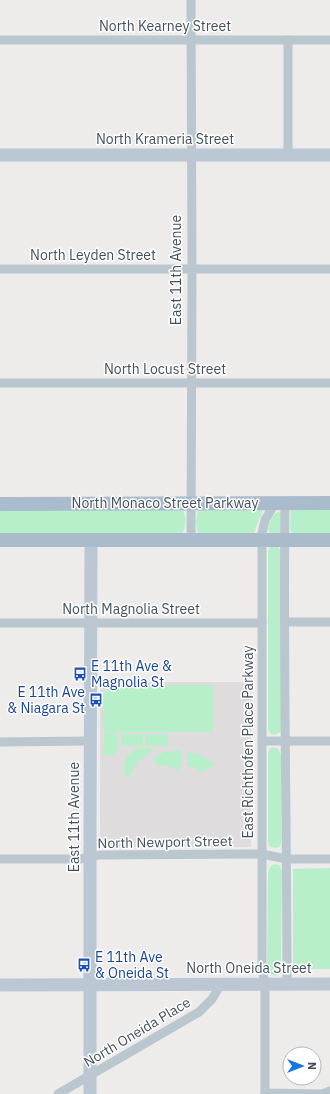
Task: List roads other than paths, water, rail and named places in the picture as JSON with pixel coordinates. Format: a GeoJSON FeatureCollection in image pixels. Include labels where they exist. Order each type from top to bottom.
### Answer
{"type":"FeatureCollection","features":[{"type":"Feature","properties":{"kind":"main road","name":"North Monaco Street Parkway"},"geometry":{"type":"LineString","coordinates":[[0,504],[330,503]]}},
{"type":"Feature","properties":{"kind":"main road"},"geometry":{"type":"LineString","coordinates":[[0,540],[330,540]]}},
{"type":"Feature","properties":{"kind":"street","name":"East 11th Avenue"},"geometry":{"type":"LineString","coordinates":[[191,0],[191,540]]}},
{"type":"Feature","properties":{"kind":"street","name":"North Kearney Street"},"geometry":{"type":"LineString","coordinates":[[0,40],[330,40]]}},
{"type":"Feature","properties":{"kind":"street"},"geometry":{"type":"LineString","coordinates":[[288,40],[288,155]]}},
{"type":"Feature","properties":{"kind":"street","name":"North Krameria Street"},"geometry":{"type":"LineString","coordinates":[[0,155],[330,155]]}},
{"type":"Feature","properties":{"kind":"street","name":"North Leyden Street"},"geometry":{"type":"LineString","coordinates":[[0,269],[330,269]]}},
{"type":"Feature","properties":{"kind":"street","name":"North Locust Street"},"geometry":{"type":"LineString","coordinates":[[0,383],[330,383]]}},
{"type":"Feature","properties":{"kind":"street"},"geometry":{"type":"LineString","coordinates":[[280,503],[284,540],[287,984]]}},
{"type":"Feature","properties":{"kind":"street","name":"East Richthofen Place Parkway"},"geometry":{"type":"LineString","coordinates":[[265,1094],[265,984],[262,969],[262,528],[265,520],[280,503]]}},
{"type":"Feature","properties":{"kind":"street","name":"East 11th Avenue"},"geometry":{"type":"LineString","coordinates":[[90,1094],[91,540]]}},
{"type":"Feature","properties":{"kind":"street"},"geometry":{"type":"LineString","coordinates":[[284,622],[330,622]]}},
{"type":"Feature","properties":{"kind":"street","name":"North Magnolia Street"},"geometry":{"type":"LineString","coordinates":[[0,623],[262,623]]}},
{"type":"Feature","properties":{"kind":"street"},"geometry":{"type":"LineString","coordinates":[[0,742],[90,741]]}},
{"type":"Feature","properties":{"kind":"street"},"geometry":{"type":"LineString","coordinates":[[262,741],[330,741]]}},
{"type":"Feature","properties":{"kind":"street","name":"North Newport Street"},"geometry":{"type":"LineString","coordinates":[[0,859],[80,859],[98,855],[262,854],[287,859],[330,859]]}},
{"type":"Feature","properties":{"kind":"street","name":"North Oneida Place"},"geometry":{"type":"LineString","coordinates":[[58,1094],[198,1012],[212,999],[221,984]]}},
{"type":"Feature","properties":{"kind":"street","name":"North Oneida Street"},"geometry":{"type":"LineString","coordinates":[[0,985],[330,984]]}},
{"type":"Feature","properties":{"kind":"street"},"geometry":{"type":"LineString","coordinates":[[265,1094],[323,1094],[330,1091]]}},
{"type":"Feature","properties":{"kind":"place","name":"E 11th Ave & Magnolia St"},"geometry":{"type":"Point","coordinates":[80,674]}},
{"type":"Feature","properties":{"kind":"place","name":"E 11th Ave & Niagara St"},"geometry":{"type":"Point","coordinates":[96,700]}},
{"type":"Feature","properties":{"kind":"place","name":"E 11th Ave & Oneida St"},"geometry":{"type":"Point","coordinates":[84,965]}}]}
